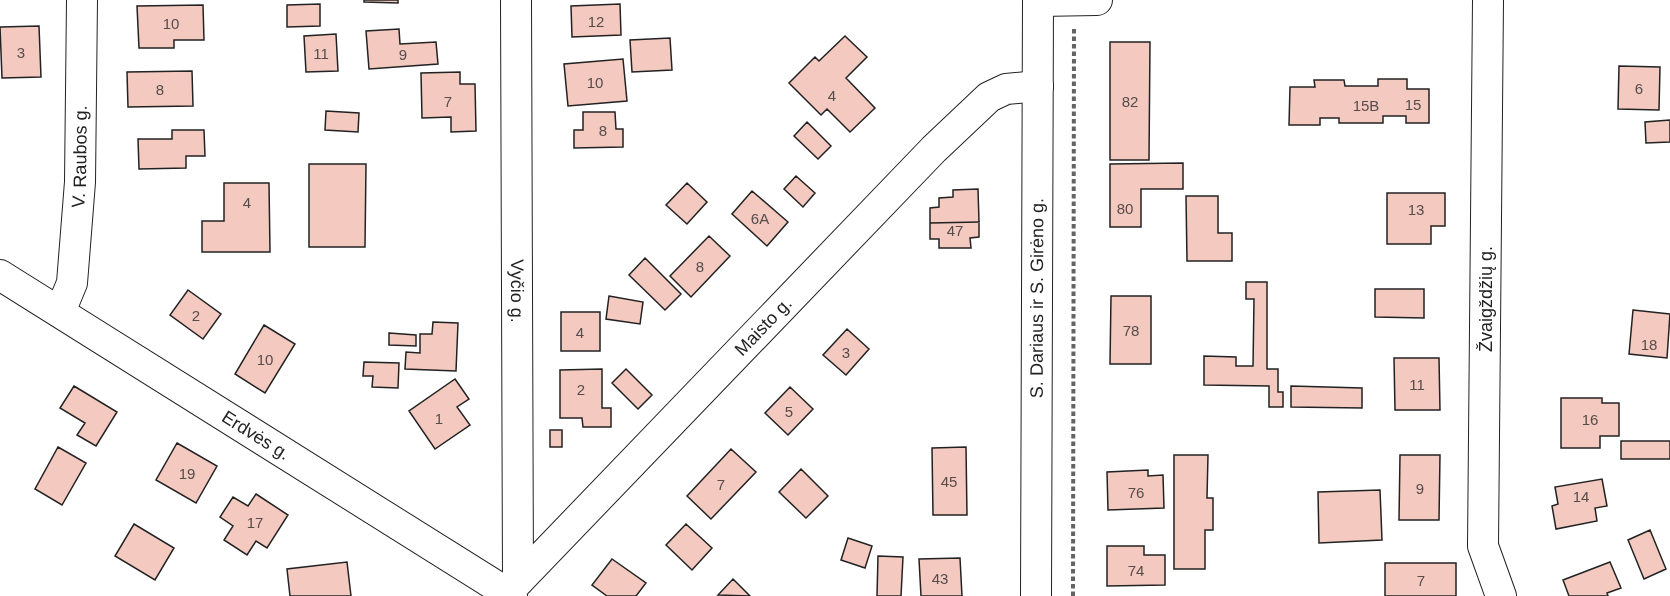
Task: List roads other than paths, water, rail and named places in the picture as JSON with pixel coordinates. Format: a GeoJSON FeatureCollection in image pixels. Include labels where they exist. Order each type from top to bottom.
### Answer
{"type":"FeatureCollection","features":[{"type":"Feature","properties":{"kind":"street","name":"V. Raubos g."},"geometry":{"type":"LineString","coordinates":[[60,312],[72,284],[80,182],[82,0]]}},
{"type":"Feature","properties":{"kind":"street","name":"Vyčio g."},"geometry":{"type":"LineString","coordinates":[[510,591],[516,0]]}},
{"type":"Feature","properties":{"kind":"street"},"geometry":{"type":"LineString","coordinates":[[1038,0],[1097,0]]}},
{"type":"Feature","properties":{"kind":"street","name":"S. Dariaus ir S. Girėno g."},"geometry":{"type":"LineString","coordinates":[[1036,596],[1038,0]]}},
{"type":"Feature","properties":{"kind":"street","name":"Žvaigždžių g."},"geometry":{"type":"LineString","coordinates":[[1488,0],[1484,546],[1501,596]]}},
{"type":"Feature","properties":{"kind":"street","name":"Maisto g."},"geometry":{"type":"LineString","coordinates":[[510,591],[934,149],[989,97],[1005,89],[1038,86]]}},
{"type":"Feature","properties":{"kind":"street","name":"Erdvės g."},"geometry":{"type":"LineString","coordinates":[[0,275],[510,591]]}}]}
